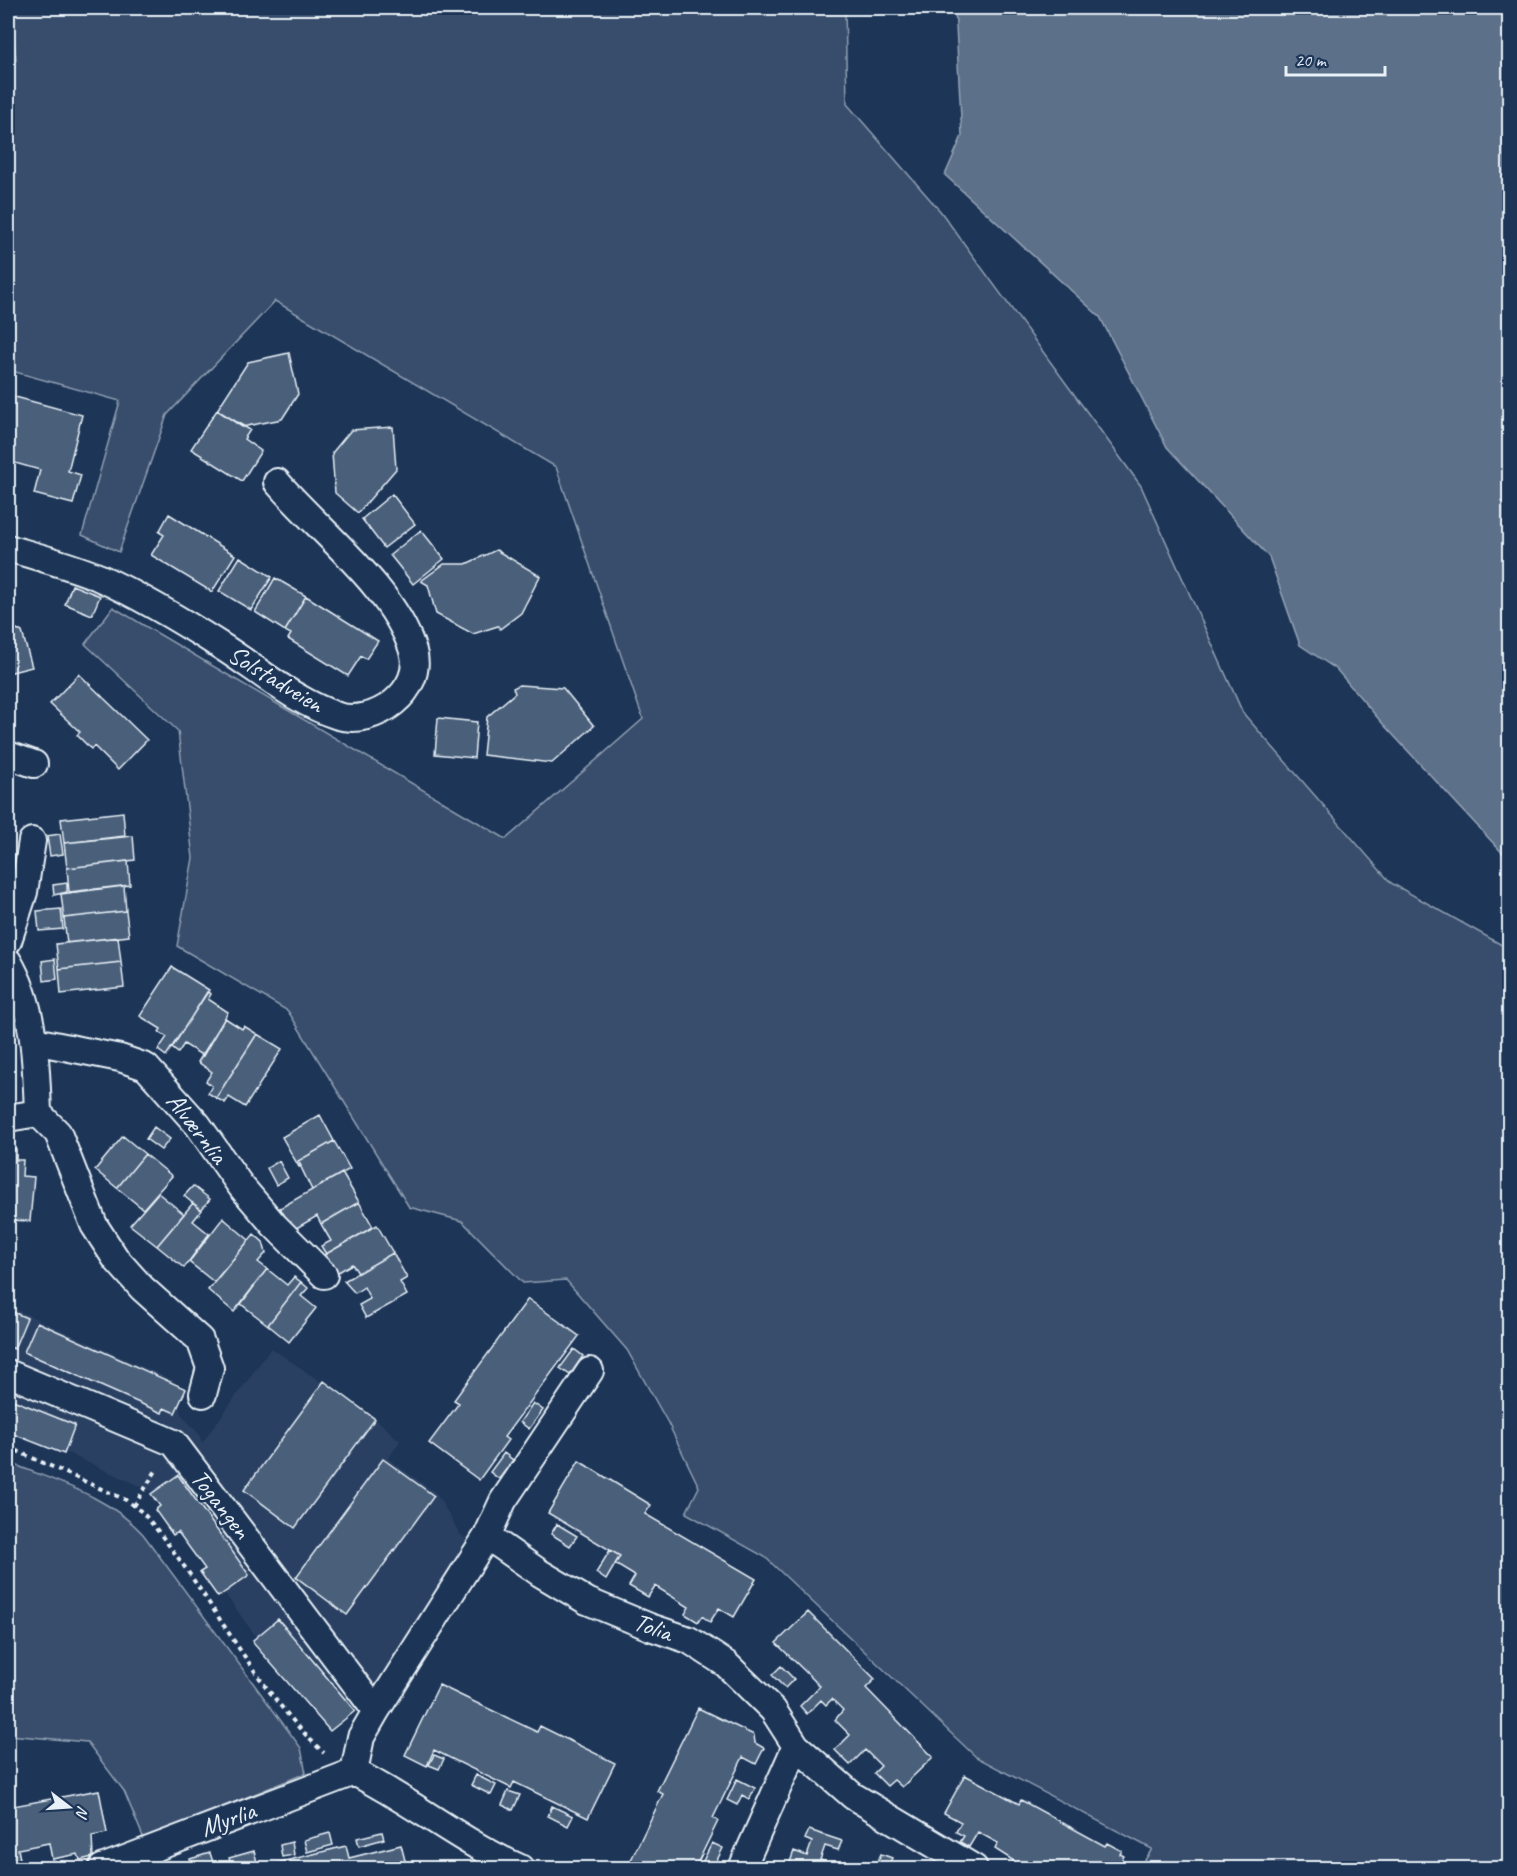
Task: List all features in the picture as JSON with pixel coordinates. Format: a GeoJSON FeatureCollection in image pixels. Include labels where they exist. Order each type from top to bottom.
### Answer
{"type":"FeatureCollection","features":[{"type":"Feature","properties":{"kind":"street","name":"Solstadveien"},"geometry":{"type":"LineString","coordinates":[[8,548],[68,566],[130,593],[203,635],[314,706],[353,719],[378,713],[400,696],[410,682],[415,664],[409,641],[394,614],[361,570],[277,482]]}},
{"type":"Feature","properties":{"kind":"street"},"geometry":{"type":"LineString","coordinates":[[8,754],[34,764]]}},
{"type":"Feature","properties":{"kind":"street"},"geometry":{"type":"LineString","coordinates":[[8,941],[24,892],[32,841]]}},
{"type":"Feature","properties":{"kind":"street"},"geometry":{"type":"LineString","coordinates":[[8,961],[25,1003],[34,1041],[38,1113],[58,1134],[93,1225],[116,1259],[142,1288],[200,1340],[210,1368],[203,1394]]}},
{"type":"Feature","properties":{"kind":"street","name":"Alværnlia"},"geometry":{"type":"LineString","coordinates":[[34,1041],[120,1058],[146,1067],[198,1125],[240,1185],[274,1225],[324,1275]]}},
{"type":"Feature","properties":{"kind":"street"},"geometry":{"type":"LineString","coordinates":[[8,1118],[38,1113]]}},
{"type":"Feature","properties":{"kind":"street"},"geometry":{"type":"LineString","coordinates":[[520,1869],[484,1852],[381,1786],[354,1772],[361,1737],[376,1711],[487,1536],[503,1501],[590,1371]]}},
{"type":"Feature","properties":{"kind":"street","name":"Togangen"},"geometry":{"type":"LineString","coordinates":[[8,1373],[174,1443],[376,1711]]}},
{"type":"Feature","properties":{"kind":"street","name":"Tolia"},"geometry":{"type":"LineString","coordinates":[[487,1536],[540,1573],[587,1601],[650,1628],[689,1640],[726,1664],[773,1710],[796,1746],[853,1796],[974,1869]]}},
{"type":"Feature","properties":{"kind":"street"},"geometry":{"type":"LineString","coordinates":[[742,1869],[796,1746]]}},
{"type":"Feature","properties":{"kind":"street","name":"Myrlia"},"geometry":{"type":"LineString","coordinates":[[102,1869],[354,1772]]}},
{"type":"Feature","properties":{"kind":"path"},"geometry":{"type":"LineString","coordinates":[[134,1506],[174,1443]]}},
{"type":"Feature","properties":{"kind":"path"},"geometry":{"type":"LineString","coordinates":[[8,1447],[74,1475],[134,1506],[154,1526],[304,1734],[334,1762],[354,1772]]}},
{"type":"Feature","properties":{"kind":"shaded area"},"geometry":{"type":"Polygon","coordinates":[[[11,8],[845,8],[847,104],[941,212],[1141,486],[1243,713],[1391,883],[1509,949],[1509,1868],[1140,1868],[1152,1849],[976,1757],[765,1557],[686,1513],[699,1487],[668,1423],[627,1350],[566,1280],[523,1283],[462,1221],[409,1207],[288,1011],[177,946],[193,858],[178,731],[85,644],[113,607],[506,839],[643,719],[556,467],[275,301],[167,415],[119,552],[82,535],[120,401],[8,370],[8,65],[16,60],[11,8]]]}},
{"type":"Feature","properties":{"kind":"shaded area"},"geometry":{"type":"Polygon","coordinates":[[[955,8],[1509,8],[1509,860],[1383,724],[1336,669],[1300,645],[1269,557],[1167,447],[1100,317],[945,175],[962,136],[955,8]]]}},
{"type":"Feature","properties":{"kind":"shaded area"},"geometry":{"type":"Polygon","coordinates":[[[8,1306],[174,1381],[181,1414],[199,1434],[202,1443],[271,1348],[376,1419],[400,1441],[388,1459],[436,1493],[460,1534],[470,1543],[385,1676],[350,1712],[328,1729],[254,1634],[151,1491],[63,1451],[8,1430],[8,1306]]]}},
{"type":"Feature","properties":{"kind":"shaded area"},"geometry":{"type":"Polygon","coordinates":[[[8,1462],[97,1499],[129,1521],[143,1534],[301,1748],[306,1773],[144,1839],[124,1791],[87,1742],[9,1735],[8,1462]]]}},
{"type":"Feature","properties":{"kind":"building"},"geometry":{"type":"Polygon","coordinates":[[[289,353],[298,394],[282,419],[242,427],[217,410],[248,362],[289,353]]]}},
{"type":"Feature","properties":{"kind":"building"},"geometry":{"type":"Polygon","coordinates":[[[8,395],[82,415],[68,471],[81,475],[73,504],[34,494],[40,470],[8,461],[8,395]]]}},
{"type":"Feature","properties":{"kind":"building"},"geometry":{"type":"Polygon","coordinates":[[[217,410],[250,430],[244,439],[261,451],[242,481],[191,449],[217,410]]]}},
{"type":"Feature","properties":{"kind":"building"},"geometry":{"type":"Polygon","coordinates":[[[393,427],[396,469],[358,513],[335,493],[332,453],[351,430],[393,427]]]}},
{"type":"Feature","properties":{"kind":"building"},"geometry":{"type":"Polygon","coordinates":[[[392,494],[415,524],[384,548],[362,519],[392,494]]]}},
{"type":"Feature","properties":{"kind":"building"},"geometry":{"type":"Polygon","coordinates":[[[169,514],[235,555],[212,592],[151,555],[164,535],[159,532],[169,514]]]}},
{"type":"Feature","properties":{"kind":"building"},"geometry":{"type":"Polygon","coordinates":[[[421,530],[444,559],[413,584],[390,555],[421,530]]]}},
{"type":"Feature","properties":{"kind":"building"},"geometry":{"type":"Polygon","coordinates":[[[496,550],[540,576],[521,613],[500,629],[498,626],[473,634],[436,614],[428,585],[421,581],[444,564],[466,564],[496,550]]]}},
{"type":"Feature","properties":{"kind":"building"},"geometry":{"type":"Polygon","coordinates":[[[240,557],[272,577],[251,610],[219,591],[240,557]]]}},
{"type":"Feature","properties":{"kind":"building"},"geometry":{"type":"Polygon","coordinates":[[[275,578],[306,596],[285,631],[255,612],[275,578]]]}},
{"type":"Feature","properties":{"kind":"building"},"geometry":{"type":"Polygon","coordinates":[[[72,585],[100,596],[92,615],[65,604],[72,585]]]}},
{"type":"Feature","properties":{"kind":"building"},"geometry":{"type":"Polygon","coordinates":[[[306,596],[378,641],[366,659],[361,656],[348,676],[288,639],[291,634],[285,631],[306,596]]]}},
{"type":"Feature","properties":{"kind":"building"},"geometry":{"type":"Polygon","coordinates":[[[8,624],[22,632],[32,667],[8,673],[8,624]]]}},
{"type":"Feature","properties":{"kind":"building"},"geometry":{"type":"Polygon","coordinates":[[[79,674],[147,740],[118,770],[94,746],[91,749],[77,735],[80,732],[50,704],[79,674]]]}},
{"type":"Feature","properties":{"kind":"building"},"geometry":{"type":"Polygon","coordinates":[[[519,685],[563,688],[594,726],[552,763],[483,755],[487,717],[515,693],[513,688],[519,685]]]}},
{"type":"Feature","properties":{"kind":"building"},"geometry":{"type":"Polygon","coordinates":[[[438,718],[477,722],[474,758],[435,754],[438,718]]]}},
{"type":"Feature","properties":{"kind":"building"},"geometry":{"type":"Polygon","coordinates":[[[123,812],[125,836],[64,843],[61,819],[123,812]]]}},
{"type":"Feature","properties":{"kind":"building"},"geometry":{"type":"Polygon","coordinates":[[[60,834],[63,854],[50,856],[47,836],[60,834]]]}},
{"type":"Feature","properties":{"kind":"building"},"geometry":{"type":"Polygon","coordinates":[[[133,836],[135,860],[67,868],[64,843],[133,836]]]}},
{"type":"Feature","properties":{"kind":"building"},"geometry":{"type":"Polygon","coordinates":[[[128,861],[130,885],[69,892],[67,868],[128,861]]]}},
{"type":"Feature","properties":{"kind":"building"},"geometry":{"type":"Polygon","coordinates":[[[67,883],[67,892],[54,895],[53,885],[67,883]]]}},
{"type":"Feature","properties":{"kind":"building"},"geometry":{"type":"Polygon","coordinates":[[[124,886],[126,911],[64,918],[61,894],[124,886]]]}},
{"type":"Feature","properties":{"kind":"building"},"geometry":{"type":"Polygon","coordinates":[[[61,909],[63,929],[39,931],[37,911],[61,909]]]}},
{"type":"Feature","properties":{"kind":"building"},"geometry":{"type":"Polygon","coordinates":[[[126,911],[129,936],[67,943],[64,918],[126,911]]]}},
{"type":"Feature","properties":{"kind":"building"},"geometry":{"type":"Polygon","coordinates":[[[118,937],[121,962],[59,969],[56,944],[118,937]]]}},
{"type":"Feature","properties":{"kind":"building"},"geometry":{"type":"Polygon","coordinates":[[[55,959],[57,979],[44,981],[42,961],[55,959]]]}},
{"type":"Feature","properties":{"kind":"building"},"geometry":{"type":"Polygon","coordinates":[[[121,962],[124,987],[61,994],[59,969],[121,962]]]}},
{"type":"Feature","properties":{"kind":"building"},"geometry":{"type":"Polygon","coordinates":[[[172,967],[209,990],[166,1056],[158,1050],[167,1037],[159,1032],[161,1029],[140,1016],[172,967]]]}},
{"type":"Feature","properties":{"kind":"building"},"geometry":{"type":"Polygon","coordinates":[[[207,992],[211,994],[208,999],[228,1012],[203,1056],[184,1044],[178,1053],[172,1048],[207,992]]]}},
{"type":"Feature","properties":{"kind":"building"},"geometry":{"type":"Polygon","coordinates":[[[225,1018],[242,1029],[244,1026],[257,1034],[216,1098],[208,1093],[212,1086],[206,1081],[212,1072],[198,1062],[225,1018]]]}},
{"type":"Feature","properties":{"kind":"building"},"geometry":{"type":"Polygon","coordinates":[[[257,1034],[282,1049],[245,1107],[229,1097],[225,1103],[216,1098],[257,1034]]]}},
{"type":"Feature","properties":{"kind":"building"},"geometry":{"type":"Polygon","coordinates":[[[320,1115],[334,1141],[298,1161],[301,1166],[299,1167],[282,1137],[320,1115]]]}},
{"type":"Feature","properties":{"kind":"building"},"geometry":{"type":"Polygon","coordinates":[[[154,1127],[170,1139],[161,1150],[146,1139],[154,1127]]]}},
{"type":"Feature","properties":{"kind":"building"},"geometry":{"type":"Polygon","coordinates":[[[123,1136],[145,1154],[117,1188],[95,1170],[123,1136]]]}},
{"type":"Feature","properties":{"kind":"building"},"geometry":{"type":"Polygon","coordinates":[[[334,1141],[350,1169],[312,1190],[298,1161],[334,1141]]]}},
{"type":"Feature","properties":{"kind":"building"},"geometry":{"type":"Polygon","coordinates":[[[8,1148],[16,1149],[16,1160],[23,1160],[22,1176],[34,1177],[30,1221],[8,1220],[8,1148]]]}},
{"type":"Feature","properties":{"kind":"building"},"geometry":{"type":"Polygon","coordinates":[[[145,1154],[172,1176],[143,1209],[117,1188],[145,1154]]]}},
{"type":"Feature","properties":{"kind":"building"},"geometry":{"type":"Polygon","coordinates":[[[279,1161],[288,1178],[276,1185],[267,1168],[279,1161]]]}},
{"type":"Feature","properties":{"kind":"building"},"geometry":{"type":"Polygon","coordinates":[[[342,1173],[359,1202],[321,1224],[317,1216],[293,1230],[280,1208],[342,1173]]]}},
{"type":"Feature","properties":{"kind":"building"},"geometry":{"type":"Polygon","coordinates":[[[193,1186],[210,1199],[201,1210],[184,1196],[193,1186]]]}},
{"type":"Feature","properties":{"kind":"building"},"geometry":{"type":"Polygon","coordinates":[[[158,1193],[184,1214],[157,1246],[130,1225],[158,1193]]]}},
{"type":"Feature","properties":{"kind":"building"},"geometry":{"type":"Polygon","coordinates":[[[359,1202],[373,1227],[326,1254],[321,1246],[331,1241],[321,1224],[359,1202]]]}},
{"type":"Feature","properties":{"kind":"building"},"geometry":{"type":"Polygon","coordinates":[[[193,1203],[202,1210],[193,1221],[209,1234],[184,1268],[157,1246],[193,1203]]]}},
{"type":"Feature","properties":{"kind":"building"},"geometry":{"type":"Polygon","coordinates":[[[223,1218],[249,1240],[214,1282],[189,1262],[223,1218]]]}},
{"type":"Feature","properties":{"kind":"building"},"geometry":{"type":"Polygon","coordinates":[[[377,1225],[393,1253],[358,1273],[352,1264],[335,1274],[319,1258],[377,1225]]]}},
{"type":"Feature","properties":{"kind":"building"},"geometry":{"type":"Polygon","coordinates":[[[254,1234],[263,1242],[266,1253],[258,1262],[267,1269],[234,1312],[208,1290],[254,1234]]]}},
{"type":"Feature","properties":{"kind":"building"},"geometry":{"type":"Polygon","coordinates":[[[393,1253],[407,1278],[400,1282],[407,1295],[366,1318],[359,1305],[370,1299],[364,1287],[355,1293],[344,1281],[393,1253]]]}},
{"type":"Feature","properties":{"kind":"building"},"geometry":{"type":"Polygon","coordinates":[[[267,1269],[287,1285],[294,1277],[301,1282],[268,1325],[241,1304],[267,1269]]]}},
{"type":"Feature","properties":{"kind":"building"},"geometry":{"type":"Polygon","coordinates":[[[301,1282],[308,1288],[301,1296],[316,1308],[289,1342],[268,1325],[301,1282]]]}},
{"type":"Feature","properties":{"kind":"building"},"geometry":{"type":"Polygon","coordinates":[[[528,1299],[579,1336],[504,1437],[508,1440],[479,1480],[429,1443],[459,1403],[454,1400],[528,1299]]]}},
{"type":"Feature","properties":{"kind":"building"},"geometry":{"type":"Polygon","coordinates":[[[8,1310],[27,1318],[14,1349],[8,1346],[8,1310]]]}},
{"type":"Feature","properties":{"kind":"building"},"geometry":{"type":"Polygon","coordinates":[[[37,1322],[186,1389],[175,1413],[164,1408],[162,1413],[24,1352],[37,1322]]]}},
{"type":"Feature","properties":{"kind":"building"},"geometry":{"type":"Polygon","coordinates":[[[574,1349],[583,1356],[570,1375],[560,1368],[574,1349]]]}},
{"type":"Feature","properties":{"kind":"building"},"geometry":{"type":"Polygon","coordinates":[[[324,1381],[375,1419],[295,1528],[244,1490],[324,1381]]]}},
{"type":"Feature","properties":{"kind":"building"},"geometry":{"type":"Polygon","coordinates":[[[8,1398],[75,1425],[64,1454],[8,1432],[8,1398]]]}},
{"type":"Feature","properties":{"kind":"building"},"geometry":{"type":"Polygon","coordinates":[[[533,1403],[543,1410],[529,1429],[520,1422],[533,1403]]]}},
{"type":"Feature","properties":{"kind":"building"},"geometry":{"type":"Polygon","coordinates":[[[504,1453],[513,1460],[499,1479],[490,1472],[504,1453]]]}},
{"type":"Feature","properties":{"kind":"building"},"geometry":{"type":"Polygon","coordinates":[[[383,1459],[434,1496],[347,1615],[296,1577],[383,1459]]]}},
{"type":"Feature","properties":{"kind":"building"},"geometry":{"type":"Polygon","coordinates":[[[579,1461],[651,1505],[645,1514],[756,1579],[734,1617],[719,1608],[710,1622],[702,1616],[698,1622],[685,1614],[689,1607],[655,1586],[648,1597],[629,1586],[635,1576],[615,1564],[620,1556],[548,1513],[579,1461]]]}},
{"type":"Feature","properties":{"kind":"building"},"geometry":{"type":"Polygon","coordinates":[[[178,1475],[249,1575],[218,1597],[200,1572],[205,1569],[178,1532],[173,1535],[155,1510],[160,1506],[151,1494],[178,1475]]]}},
{"type":"Feature","properties":{"kind":"building"},"geometry":{"type":"Polygon","coordinates":[[[557,1524],[577,1536],[570,1546],[551,1534],[557,1524]]]}},
{"type":"Feature","properties":{"kind":"building"},"geometry":{"type":"Polygon","coordinates":[[[610,1550],[620,1556],[606,1580],[596,1573],[610,1550]]]}},
{"type":"Feature","properties":{"kind":"building"},"geometry":{"type":"Polygon","coordinates":[[[808,1612],[875,1679],[866,1688],[933,1757],[902,1787],[894,1780],[887,1786],[874,1773],[881,1766],[865,1750],[850,1765],[835,1750],[850,1735],[835,1720],[843,1710],[832,1699],[826,1705],[821,1700],[807,1714],[800,1706],[820,1686],[776,1643],[808,1612]]]}},
{"type":"Feature","properties":{"kind":"building"},"geometry":{"type":"Polygon","coordinates":[[[278,1619],[355,1711],[330,1731],[254,1644],[253,1640],[278,1619]]]}},
{"type":"Feature","properties":{"kind":"building"},"geometry":{"type":"Polygon","coordinates":[[[781,1666],[794,1679],[785,1688],[772,1675],[781,1666]]]}},
{"type":"Feature","properties":{"kind":"building"},"geometry":{"type":"Polygon","coordinates":[[[439,1685],[537,1732],[540,1726],[615,1763],[588,1818],[514,1782],[511,1788],[434,1750],[427,1766],[405,1755],[439,1685]]]}},
{"type":"Feature","properties":{"kind":"building"},"geometry":{"type":"Polygon","coordinates":[[[698,1708],[754,1735],[755,1743],[764,1748],[756,1764],[743,1757],[713,1818],[718,1821],[695,1868],[633,1868],[628,1866],[663,1794],[657,1791],[698,1708]]]}},
{"type":"Feature","properties":{"kind":"building"},"geometry":{"type":"Polygon","coordinates":[[[434,1755],[444,1759],[439,1769],[429,1765],[434,1755]]]}},
{"type":"Feature","properties":{"kind":"building"},"geometry":{"type":"Polygon","coordinates":[[[476,1775],[496,1785],[491,1795],[471,1785],[476,1775]]]}},
{"type":"Feature","properties":{"kind":"building"},"geometry":{"type":"Polygon","coordinates":[[[965,1775],[1019,1804],[1021,1800],[1105,1846],[1107,1843],[1122,1851],[1120,1854],[1124,1856],[1117,1868],[1010,1868],[1014,1861],[995,1849],[998,1843],[978,1832],[969,1847],[960,1842],[964,1836],[956,1832],[961,1822],[944,1813],[965,1775]]]}},
{"type":"Feature","properties":{"kind":"building"},"geometry":{"type":"Polygon","coordinates":[[[737,1779],[755,1788],[749,1799],[742,1795],[737,1805],[727,1800],[737,1779]]]}},
{"type":"Feature","properties":{"kind":"building"},"geometry":{"type":"Polygon","coordinates":[[[99,1790],[107,1833],[92,1836],[93,1857],[80,1860],[78,1854],[52,1859],[49,1843],[18,1849],[21,1864],[8,1867],[8,1807],[99,1790]]]}},
{"type":"Feature","properties":{"kind":"building"},"geometry":{"type":"Polygon","coordinates":[[[508,1791],[520,1795],[513,1810],[502,1805],[508,1791]]]}},
{"type":"Feature","properties":{"kind":"building"},"geometry":{"type":"Polygon","coordinates":[[[552,1806],[573,1816],[568,1826],[548,1816],[552,1806]]]}},
{"type":"Feature","properties":{"kind":"building"},"geometry":{"type":"Polygon","coordinates":[[[809,1830],[842,1841],[838,1850],[825,1846],[820,1860],[844,1868],[788,1868],[794,1851],[807,1856],[812,1842],[805,1839],[809,1830]]]}},
{"type":"Feature","properties":{"kind":"building"},"geometry":{"type":"Polygon","coordinates":[[[382,1832],[384,1839],[359,1846],[357,1838],[382,1832]]]}},
{"type":"Feature","properties":{"kind":"building"},"geometry":{"type":"Polygon","coordinates":[[[330,1833],[333,1845],[307,1852],[304,1840],[330,1833]]]}},
{"type":"Feature","properties":{"kind":"building"},"geometry":{"type":"Polygon","coordinates":[[[292,1842],[294,1855],[282,1857],[280,1845],[292,1842]]]}},
{"type":"Feature","properties":{"kind":"building"},"geometry":{"type":"Polygon","coordinates":[[[712,1843],[723,1848],[713,1868],[702,1863],[712,1843]]]}},
{"type":"Feature","properties":{"kind":"building"},"geometry":{"type":"Polygon","coordinates":[[[401,1845],[407,1868],[257,1868],[346,1846],[349,1858],[401,1845]]]}},
{"type":"Feature","properties":{"kind":"building"},"geometry":{"type":"Polygon","coordinates":[[[254,1851],[257,1862],[232,1868],[229,1858],[254,1851]]]}},
{"type":"Feature","properties":{"kind":"building"},"geometry":{"type":"Polygon","coordinates":[[[210,1853],[215,1868],[182,1868],[192,1866],[190,1859],[210,1853]]]}},
{"type":"Feature","properties":{"kind":"building"},"geometry":{"type":"Polygon","coordinates":[[[881,1854],[892,1858],[888,1867],[877,1863],[881,1854]]]}}]}
